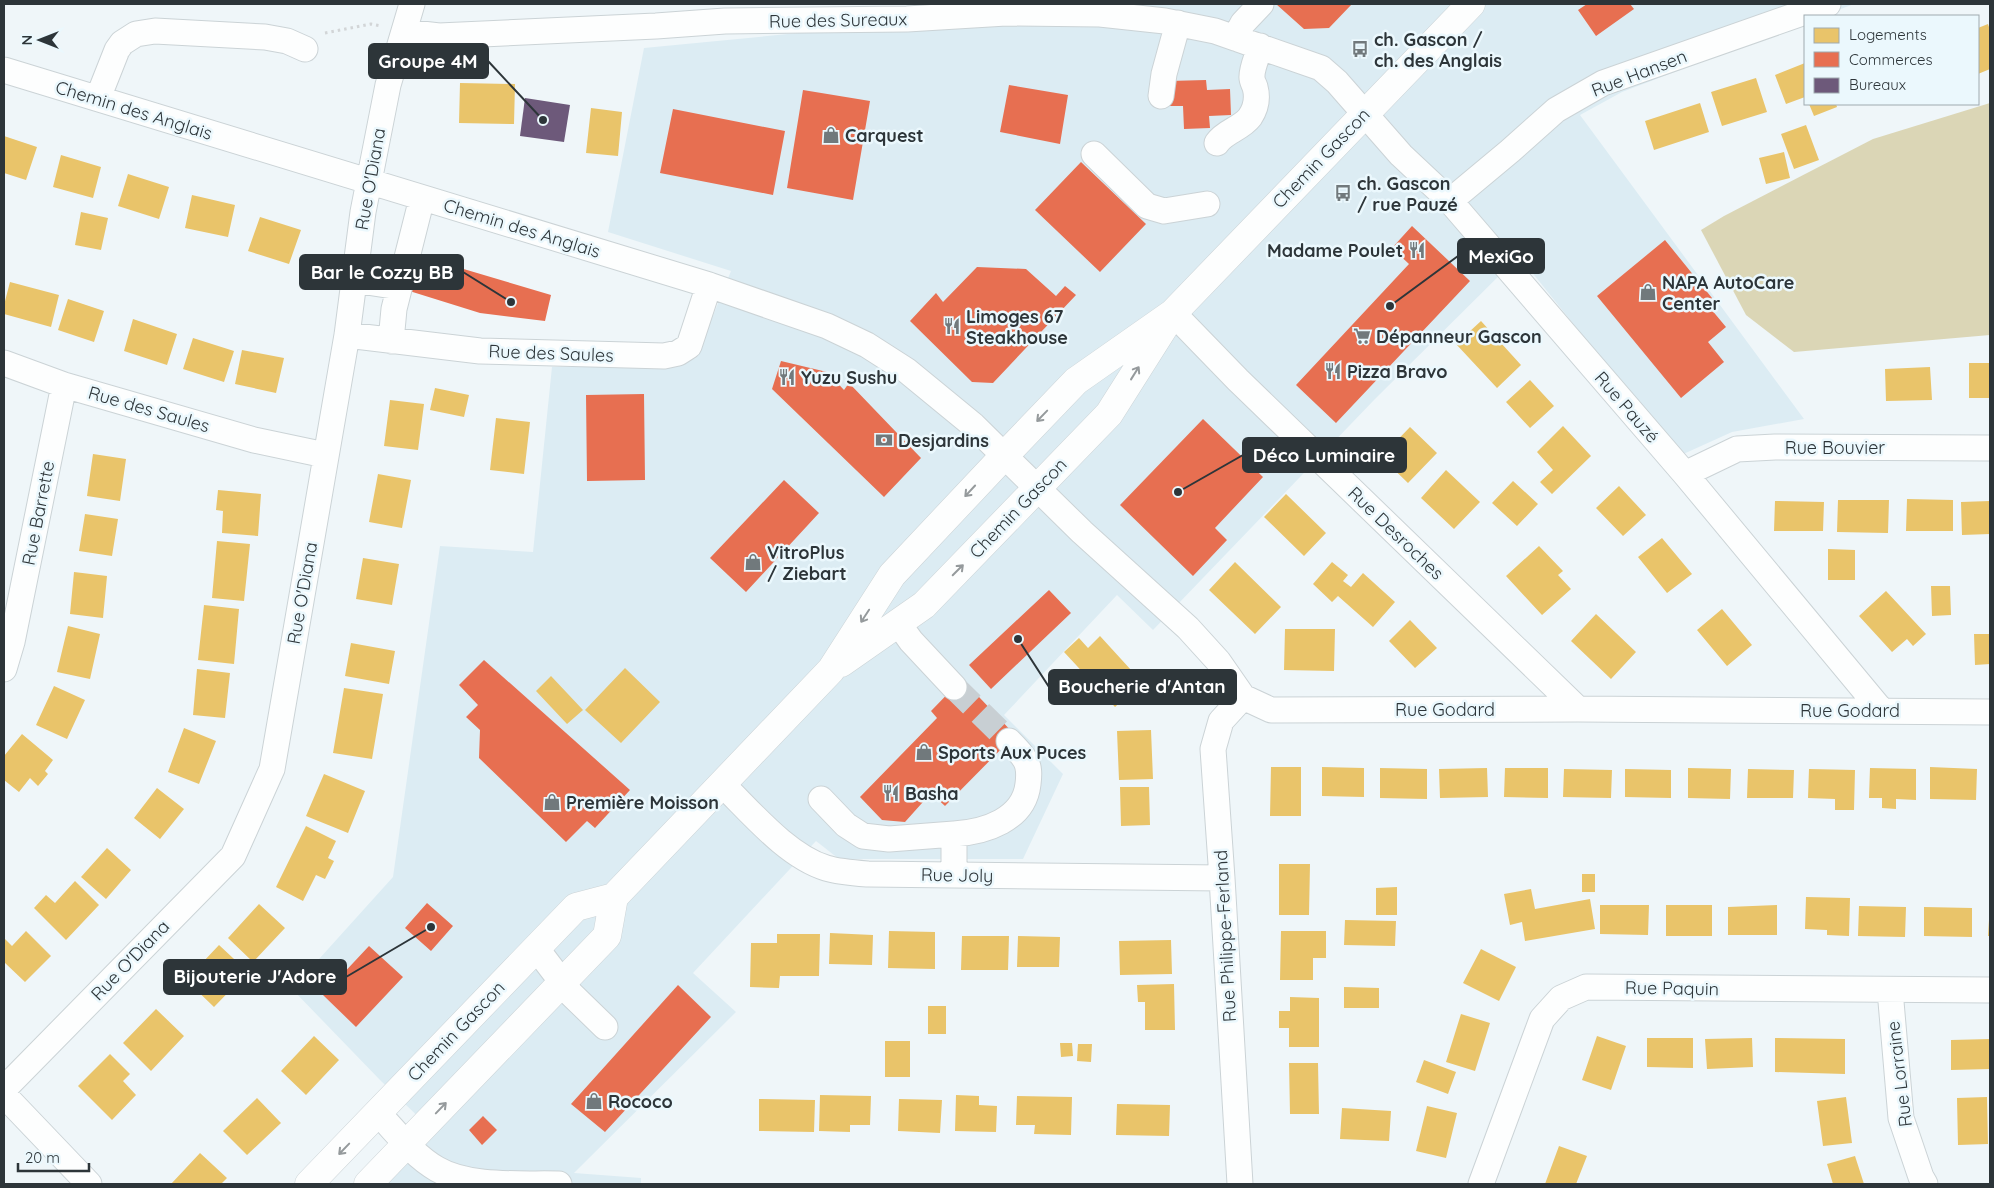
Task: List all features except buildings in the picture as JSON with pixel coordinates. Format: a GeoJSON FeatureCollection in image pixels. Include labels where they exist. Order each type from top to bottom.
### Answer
{"type":"FeatureCollection","features":[{"type":"Feature","properties":{"kind":"main road","name":"Chemin Gascon"},"geometry":{"type":"LineString","coordinates":[[830,670],[924,605],[1109,414],[1173,313],[1364,112],[1471,4]]}},
{"type":"Feature","properties":{"kind":"main road","name":"Chemin Gascon"},"geometry":{"type":"LineString","coordinates":[[310,1184],[576,906],[614,897],[722,784],[830,670],[892,575],[1076,381],[1173,313]]}},
{"type":"Feature","properties":{"kind":"main road"},"geometry":{"type":"LineString","coordinates":[[368,1184],[607,936],[614,897]]}},
{"type":"Feature","properties":{"kind":"street","name":"Rue O'Diana"},"geometry":{"type":"LineString","coordinates":[[4,1089],[232,856],[272,769],[347,335],[369,182],[390,79],[394,29],[412,4]]}},
{"type":"Feature","properties":{"kind":"street"},"geometry":{"type":"LineString","coordinates":[[1235,38],[1244,23],[1261,4]]}},
{"type":"Feature","properties":{"kind":"street","name":"Rue Hansen"},"geometry":{"type":"LineString","coordinates":[[1450,201],[1556,110],[1603,83],[1828,4]]}},
{"type":"Feature","properties":{"kind":"street","name":"Rue des Sureaux"},"geometry":{"type":"LineString","coordinates":[[394,29],[439,36],[497,34],[694,13],[724,21],[907,20],[1007,8],[1100,14],[1178,23],[1215,31],[1304,61],[1327,72],[1364,112]]}},
{"type":"Feature","properties":{"kind":"street"},"geometry":{"type":"LineString","coordinates":[[1161,96],[1164,74],[1178,23]]}},
{"type":"Feature","properties":{"kind":"street"},"geometry":{"type":"LineString","coordinates":[[98,98],[117,50],[122,43],[136,34],[155,31],[265,37],[287,40],[305,49]]}},
{"type":"Feature","properties":{"kind":"street"},"geometry":{"type":"LineString","coordinates":[[1216,143],[1225,134],[1249,119],[1254,110],[1256,93],[1251,77],[1260,46]]}},
{"type":"Feature","properties":{"kind":"street","name":"Chemin des Anglais"},"geometry":{"type":"LineString","coordinates":[[4,70],[709,285],[812,320],[867,345],[906,370],[972,425],[1004,456]]}},
{"type":"Feature","properties":{"kind":"street","name":"Rue Pauzé"},"geometry":{"type":"LineString","coordinates":[[1364,112],[1401,155],[1450,201],[1685,474],[1881,710]]}},
{"type":"Feature","properties":{"kind":"street"},"geometry":{"type":"LineString","coordinates":[[1094,154],[1147,206],[1164,211],[1207,204]]}},
{"type":"Feature","properties":{"kind":"street"},"geometry":{"type":"LineString","coordinates":[[391,341],[394,309],[422,198]]}},
{"type":"Feature","properties":{"kind":"street"},"geometry":{"type":"LineString","coordinates":[[354,280],[399,286]]}},
{"type":"Feature","properties":{"kind":"street","name":"Rue des Saules"},"geometry":{"type":"LineString","coordinates":[[347,335],[391,341],[514,352],[650,356],[672,354],[685,350],[689,346],[709,285]]}},
{"type":"Feature","properties":{"kind":"street","name":"Rue Desroches"},"geometry":{"type":"LineString","coordinates":[[1173,313],[1238,380],[1578,709]]}},
{"type":"Feature","properties":{"kind":"street","name":"Rue des Saules"},"geometry":{"type":"LineString","coordinates":[[4,363],[64,385],[254,440],[325,455]]}},
{"type":"Feature","properties":{"kind":"street","name":"Rue Barrette"},"geometry":{"type":"LineString","coordinates":[[4,670],[8,641],[64,385]]}},
{"type":"Feature","properties":{"kind":"street","name":"Rue Bouvier"},"geometry":{"type":"LineString","coordinates":[[1685,474],[1737,449],[1775,447],[1990,448]]}},
{"type":"Feature","properties":{"kind":"street","name":"Rue Godard"},"geometry":{"type":"LineString","coordinates":[[1004,456],[1140,586],[1188,628],[1218,661],[1244,697],[1271,710],[1578,709],[1990,712]]}},
{"type":"Feature","properties":{"kind":"street"},"geometry":{"type":"LineString","coordinates":[[898,623],[911,641],[954,687]]}},
{"type":"Feature","properties":{"kind":"street","name":"Rue Philippe-Ferland"},"geometry":{"type":"LineString","coordinates":[[1240,1184],[1213,749],[1220,721],[1244,697]]}},
{"type":"Feature","properties":{"kind":"street"},"geometry":{"type":"LineString","coordinates":[[821,799],[846,825],[856,832],[869,837],[889,839],[967,833],[994,825],[1014,814],[1028,788],[1028,766],[1025,758],[1008,741]]}},
{"type":"Feature","properties":{"kind":"street","name":"Rue Joly"},"geometry":{"type":"LineString","coordinates":[[722,784],[785,844],[801,856],[827,869],[868,874],[1222,878]]}},
{"type":"Feature","properties":{"kind":"street"},"geometry":{"type":"LineString","coordinates":[[954,834],[954,875]]}},
{"type":"Feature","properties":{"kind":"street"},"geometry":{"type":"LineString","coordinates":[[868,874],[869,837]]}},
{"type":"Feature","properties":{"kind":"street"},"geometry":{"type":"LineString","coordinates":[[536,948],[572,994],[605,1027]]}},
{"type":"Feature","properties":{"kind":"street","name":"Rue Paquin"},"geometry":{"type":"LineString","coordinates":[[1481,1184],[1542,1019],[1561,998],[1586,987],[1990,990]]}},
{"type":"Feature","properties":{"kind":"street","name":"Rue Lorraine"},"geometry":{"type":"LineString","coordinates":[[1890,990],[1901,1118],[1920,1177],[1925,1184]]}},
{"type":"Feature","properties":{"kind":"street"},"geometry":{"type":"LineString","coordinates":[[4,1095],[89,1184]]}},
{"type":"Feature","properties":{"kind":"street"},"geometry":{"type":"LineString","coordinates":[[378,1113],[407,1144],[445,1173],[469,1180],[495,1183],[559,1184]]}},
{"type":"Feature","properties":{"kind":"path"},"geometry":{"type":"LineString","coordinates":[[325,33],[371,24],[394,29]]}},
{"type":"Feature","properties":{"kind":"shaded area"},"geometry":{"type":"Polygon","coordinates":[[[1008,4],[1854,4],[1825,15],[1804,15],[1804,23],[1622,92],[1580,115],[1804,419],[1732,432],[1679,456],[1519,256],[1375,399],[1153,630],[1117,595],[1004,715],[1063,774],[1023,859],[839,859],[816,841],[693,973],[736,1012],[574,1173],[641,1178],[641,1184],[375,1184],[429,1127],[381,1081],[292,989],[393,877],[440,546],[533,552],[552,367],[672,366],[696,358],[731,271],[608,232],[644,48],[1006,13],[1008,4]]]}},
{"type":"Feature","properties":{"kind":"shaded area"},"geometry":{"type":"Polygon","coordinates":[[[1990,103],[1990,335],[1794,352],[1746,315],[1701,230],[1724,216],[1873,139],[1990,103]]]}},
{"type":"Feature","properties":{"kind":"tunnel"},"geometry":{"type":"LineString","coordinates":[[954,687],[1009,741]]}},
{"type":"Feature","properties":{"kind":"place","name":"ch. Gascon / ch. des Anglais"},"geometry":{"type":"Point","coordinates":[1360,49]}},
{"type":"Feature","properties":{"kind":"place","name":"Groupe 4M"},"geometry":{"type":"Point","coordinates":[543,120]}},
{"type":"Feature","properties":{"kind":"place","name":"Carquest"},"geometry":{"type":"Point","coordinates":[831,135]}},
{"type":"Feature","properties":{"kind":"place","name":"ch. Gascon / rue Pauzé"},"geometry":{"type":"Point","coordinates":[1343,193]}},
{"type":"Feature","properties":{"kind":"place","name":"Madame Poulet"},"geometry":{"type":"Point","coordinates":[1417,250]}},
{"type":"Feature","properties":{"kind":"place","name":"NAPA AutoCare Center"},"geometry":{"type":"Point","coordinates":[1648,292]}},
{"type":"Feature","properties":{"kind":"place","name":"Bar le Cozzy BB"},"geometry":{"type":"Point","coordinates":[511,302]}},
{"type":"Feature","properties":{"kind":"place","name":"MexiGo"},"geometry":{"type":"Point","coordinates":[1390,306]}},
{"type":"Feature","properties":{"kind":"place","name":"Limoges 67 Steakhouse"},"geometry":{"type":"Point","coordinates":[952,326]}},
{"type":"Feature","properties":{"kind":"place","name":"Dépanneur Gascon"},"geometry":{"type":"Point","coordinates":[1362,336]}},
{"type":"Feature","properties":{"kind":"place","name":"Pizza Bravo"},"geometry":{"type":"Point","coordinates":[1333,371]}},
{"type":"Feature","properties":{"kind":"place","name":"Yuzu Sushu"},"geometry":{"type":"Point","coordinates":[787,377]}},
{"type":"Feature","properties":{"kind":"place","name":"Desjardins"},"geometry":{"type":"Point","coordinates":[884,440]}},
{"type":"Feature","properties":{"kind":"place","name":"Déco Luminaire"},"geometry":{"type":"Point","coordinates":[1178,492]}},
{"type":"Feature","properties":{"kind":"place","name":"VitroPlus / Ziebart"},"geometry":{"type":"Point","coordinates":[753,562]}},
{"type":"Feature","properties":{"kind":"place","name":"Boucherie d'Antan"},"geometry":{"type":"Point","coordinates":[1018,639]}},
{"type":"Feature","properties":{"kind":"place","name":"Sports Aux Puces"},"geometry":{"type":"Point","coordinates":[924,752]}},
{"type":"Feature","properties":{"kind":"place","name":"Basha"},"geometry":{"type":"Point","coordinates":[891,793]}},
{"type":"Feature","properties":{"kind":"place","name":"Première Moisson"},"geometry":{"type":"Point","coordinates":[552,802]}},
{"type":"Feature","properties":{"kind":"place","name":"Bijouterie J'Adore"},"geometry":{"type":"Point","coordinates":[431,927]}},
{"type":"Feature","properties":{"kind":"place","name":"Rococo"},"geometry":{"type":"Point","coordinates":[594,1101]}}]}
